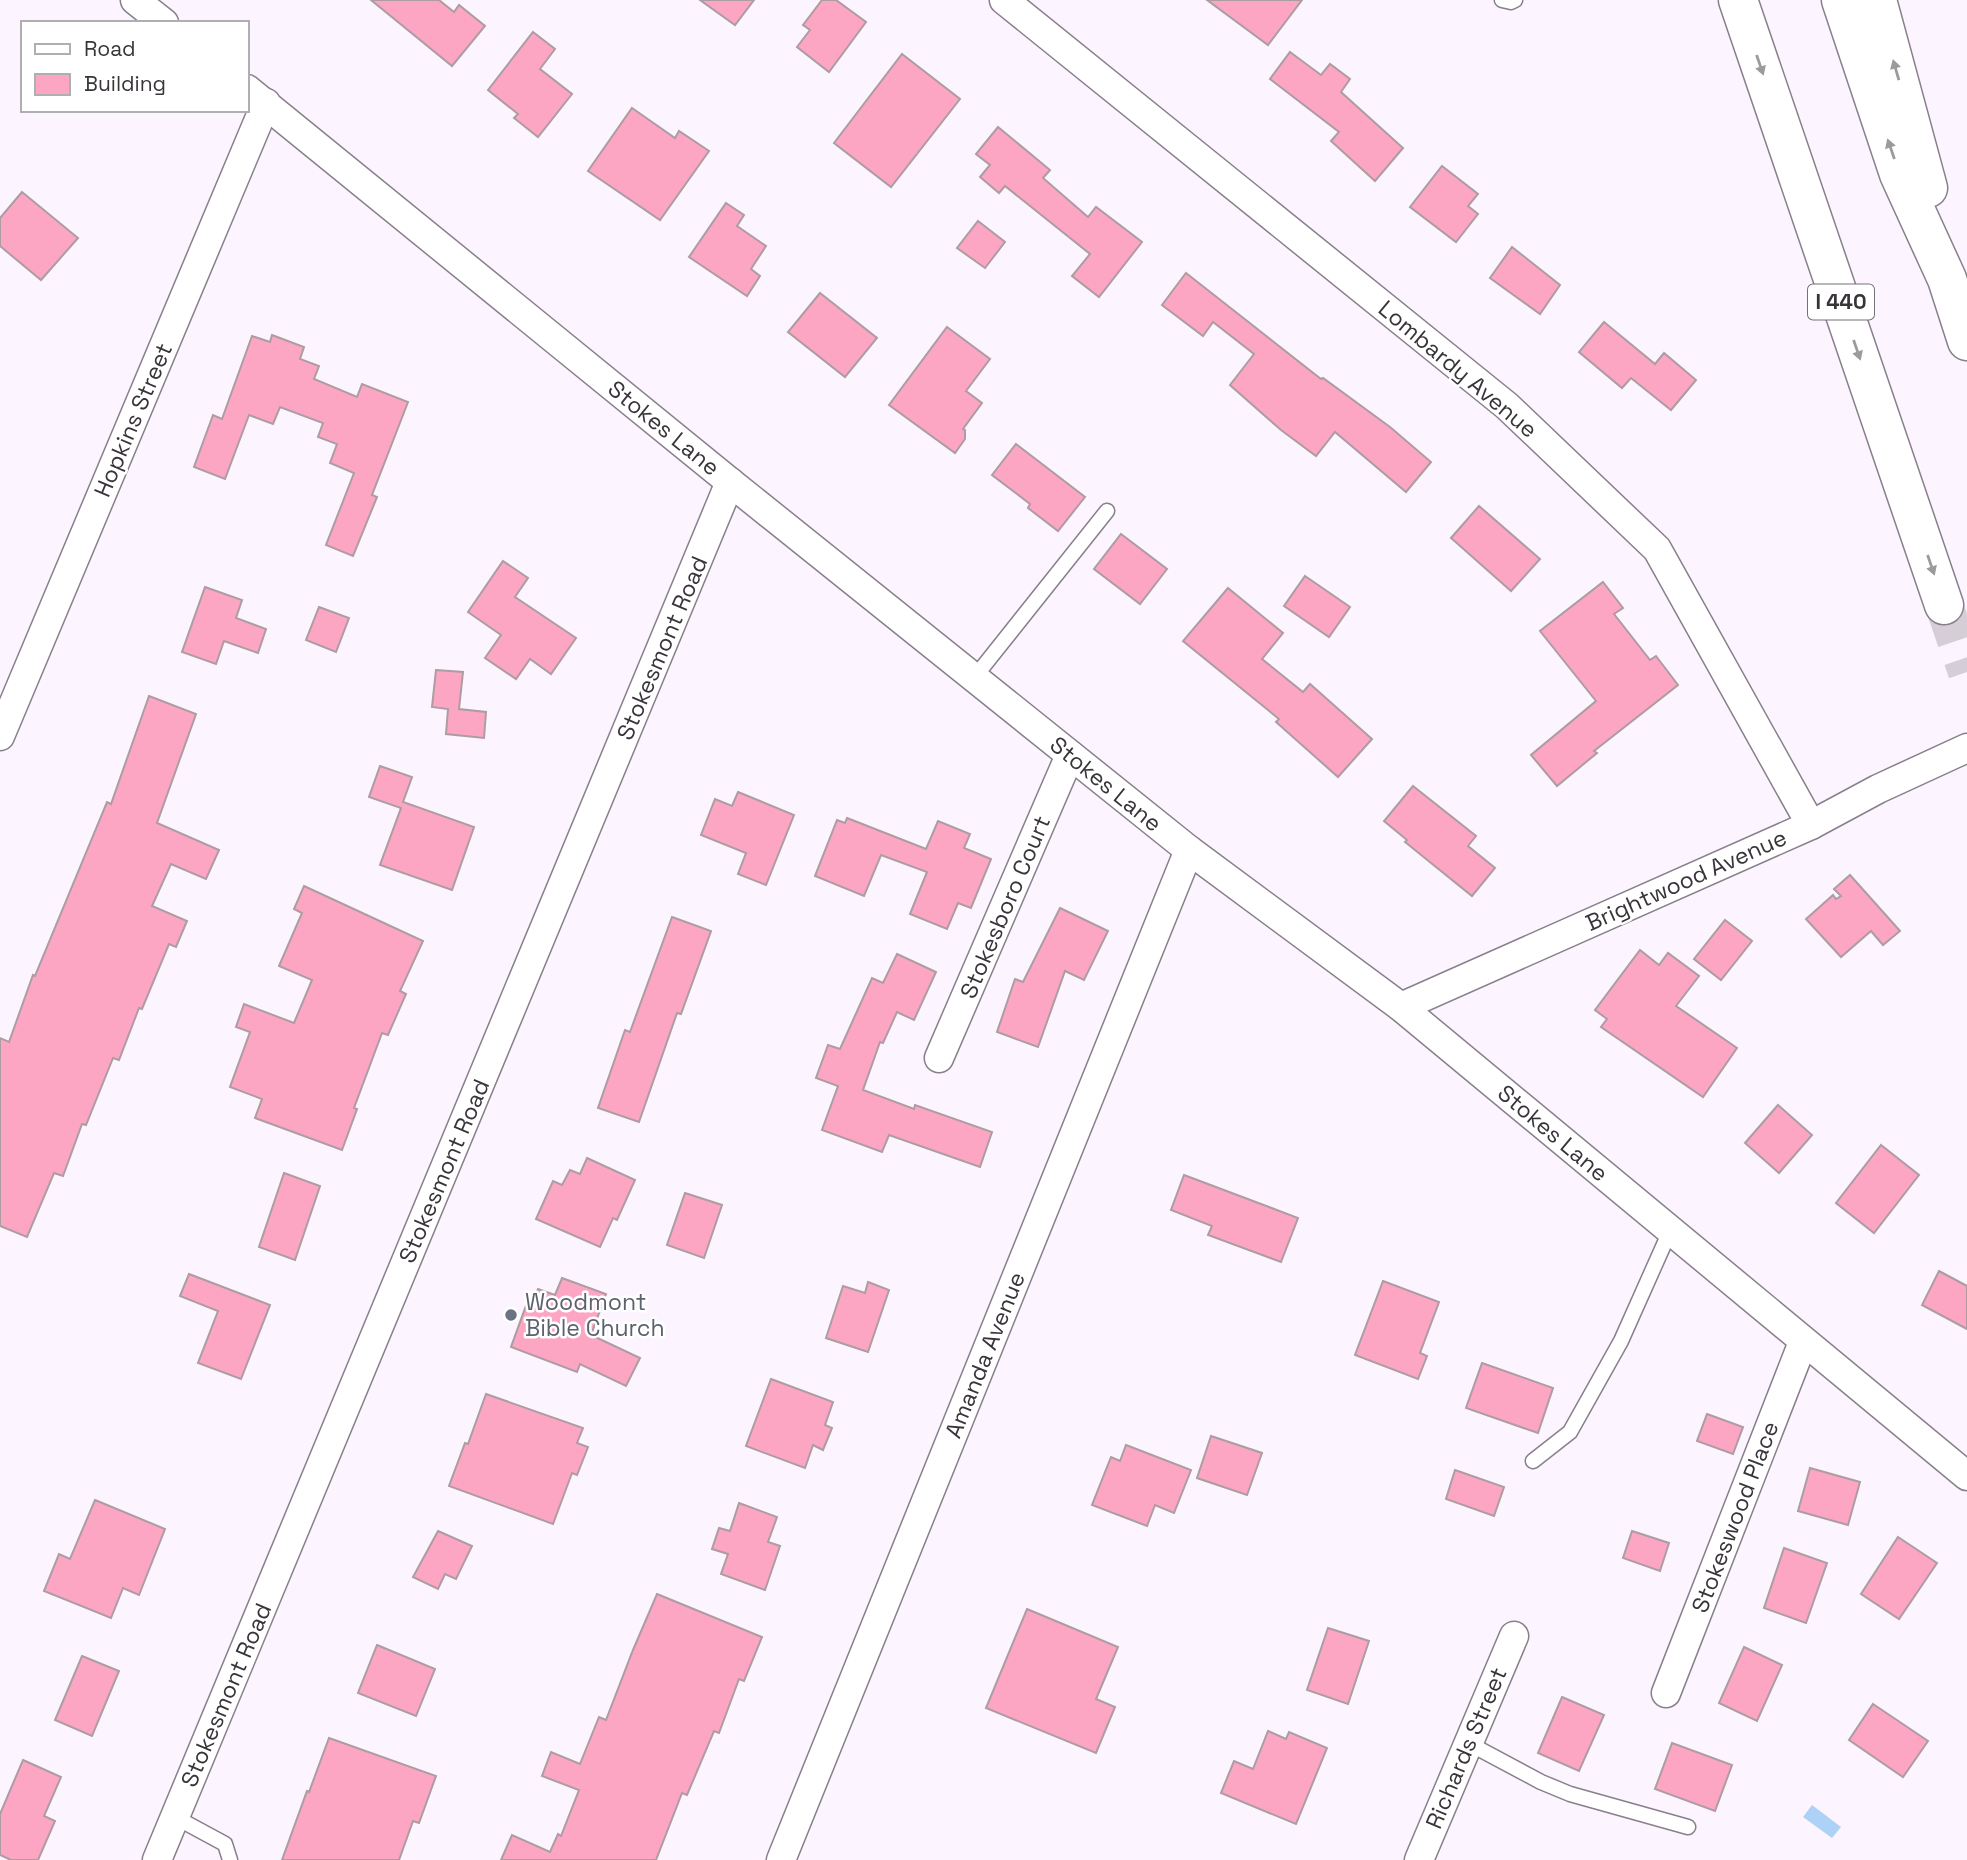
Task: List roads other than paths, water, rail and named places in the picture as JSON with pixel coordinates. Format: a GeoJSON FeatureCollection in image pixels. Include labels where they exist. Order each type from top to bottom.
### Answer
{"type":"FeatureCollection","features":[{"type":"Feature","properties":{"kind":"highway","name":"I 440"},"geometry":{"type":"LineString","coordinates":[[1738,0],[1944,605]]}},
{"type":"Feature","properties":{"kind":"highway"},"geometry":{"type":"LineString","coordinates":[[1841,0],[1899,174],[1947,279]]}},
{"type":"Feature","properties":{"kind":"highway"},"geometry":{"type":"LineString","coordinates":[[1877,0],[1923,164],[1947,279],[1967,341]]}},
{"type":"Feature","properties":{"kind":"street"},"geometry":{"type":"LineString","coordinates":[[135,0],[161,21]]}},
{"type":"Feature","properties":{"kind":"street","name":"Lombardy Avenue"},"geometry":{"type":"LineString","coordinates":[[1004,0],[1507,406],[1657,550],[1811,825]]}},
{"type":"Feature","properties":{"kind":"street","name":"Stokes Lane"},"geometry":{"type":"LineString","coordinates":[[256,96],[730,482],[1189,850],[1401,1006],[1967,1476]]}},
{"type":"Feature","properties":{"kind":"street","name":"Hopkins Street"},"geometry":{"type":"LineString","coordinates":[[0,736],[256,96]]}},
{"type":"Feature","properties":{"kind":"street","name":"Stokesmont Road"},"geometry":{"type":"LineString","coordinates":[[158,1860],[730,482]]}},
{"type":"Feature","properties":{"kind":"street","name":"Brightwood Avenue"},"geometry":{"type":"LineString","coordinates":[[1401,1006],[1811,825],[1878,789],[1967,748]]}},
{"type":"Feature","properties":{"kind":"street","name":"Stokesboro Court"},"geometry":{"type":"LineString","coordinates":[[939,1058],[1070,755]]}},
{"type":"Feature","properties":{"kind":"street","name":"Amanda Avenue"},"geometry":{"type":"LineString","coordinates":[[780,1860],[1189,850]]}},
{"type":"Feature","properties":{"kind":"street","name":"Stokeswood Place"},"geometry":{"type":"LineString","coordinates":[[1666,1693],[1803,1342]]}},
{"type":"Feature","properties":{"kind":"street","name":"Richards Street"},"geometry":{"type":"LineString","coordinates":[[1419,1860],[1514,1636]]}},
{"type":"Feature","properties":{"kind":"lane"},"geometry":{"type":"LineString","coordinates":[[1502,0],[1515,0]]}},
{"type":"Feature","properties":{"kind":"lane"},"geometry":{"type":"LineString","coordinates":[[974,678],[1107,511]]}},
{"type":"Feature","properties":{"kind":"lane"},"geometry":{"type":"LineString","coordinates":[[1533,1461],[1570,1432],[1621,1341],[1670,1231]]}},
{"type":"Feature","properties":{"kind":"lane"},"geometry":{"type":"LineString","coordinates":[[1468,1743],[1560,1790],[1688,1827]]}},
{"type":"Feature","properties":{"kind":"lane"},"geometry":{"type":"LineString","coordinates":[[175,1817],[225,1844],[230,1860]]}},
{"type":"Feature","properties":{"kind":"water"},"geometry":{"type":"Polygon","coordinates":[[[1812,1805],[1841,1827],[1832,1838],[1803,1817],[1812,1805]]]}},
{"type":"Feature","properties":{"kind":"tunnel"},"geometry":{"type":"LineString","coordinates":[[1944,605],[1967,672]]}},
{"type":"Feature","properties":{"kind":"place","name":"Woodmont Bible Church"},"geometry":{"type":"Point","coordinates":[511,1315]}}]}
